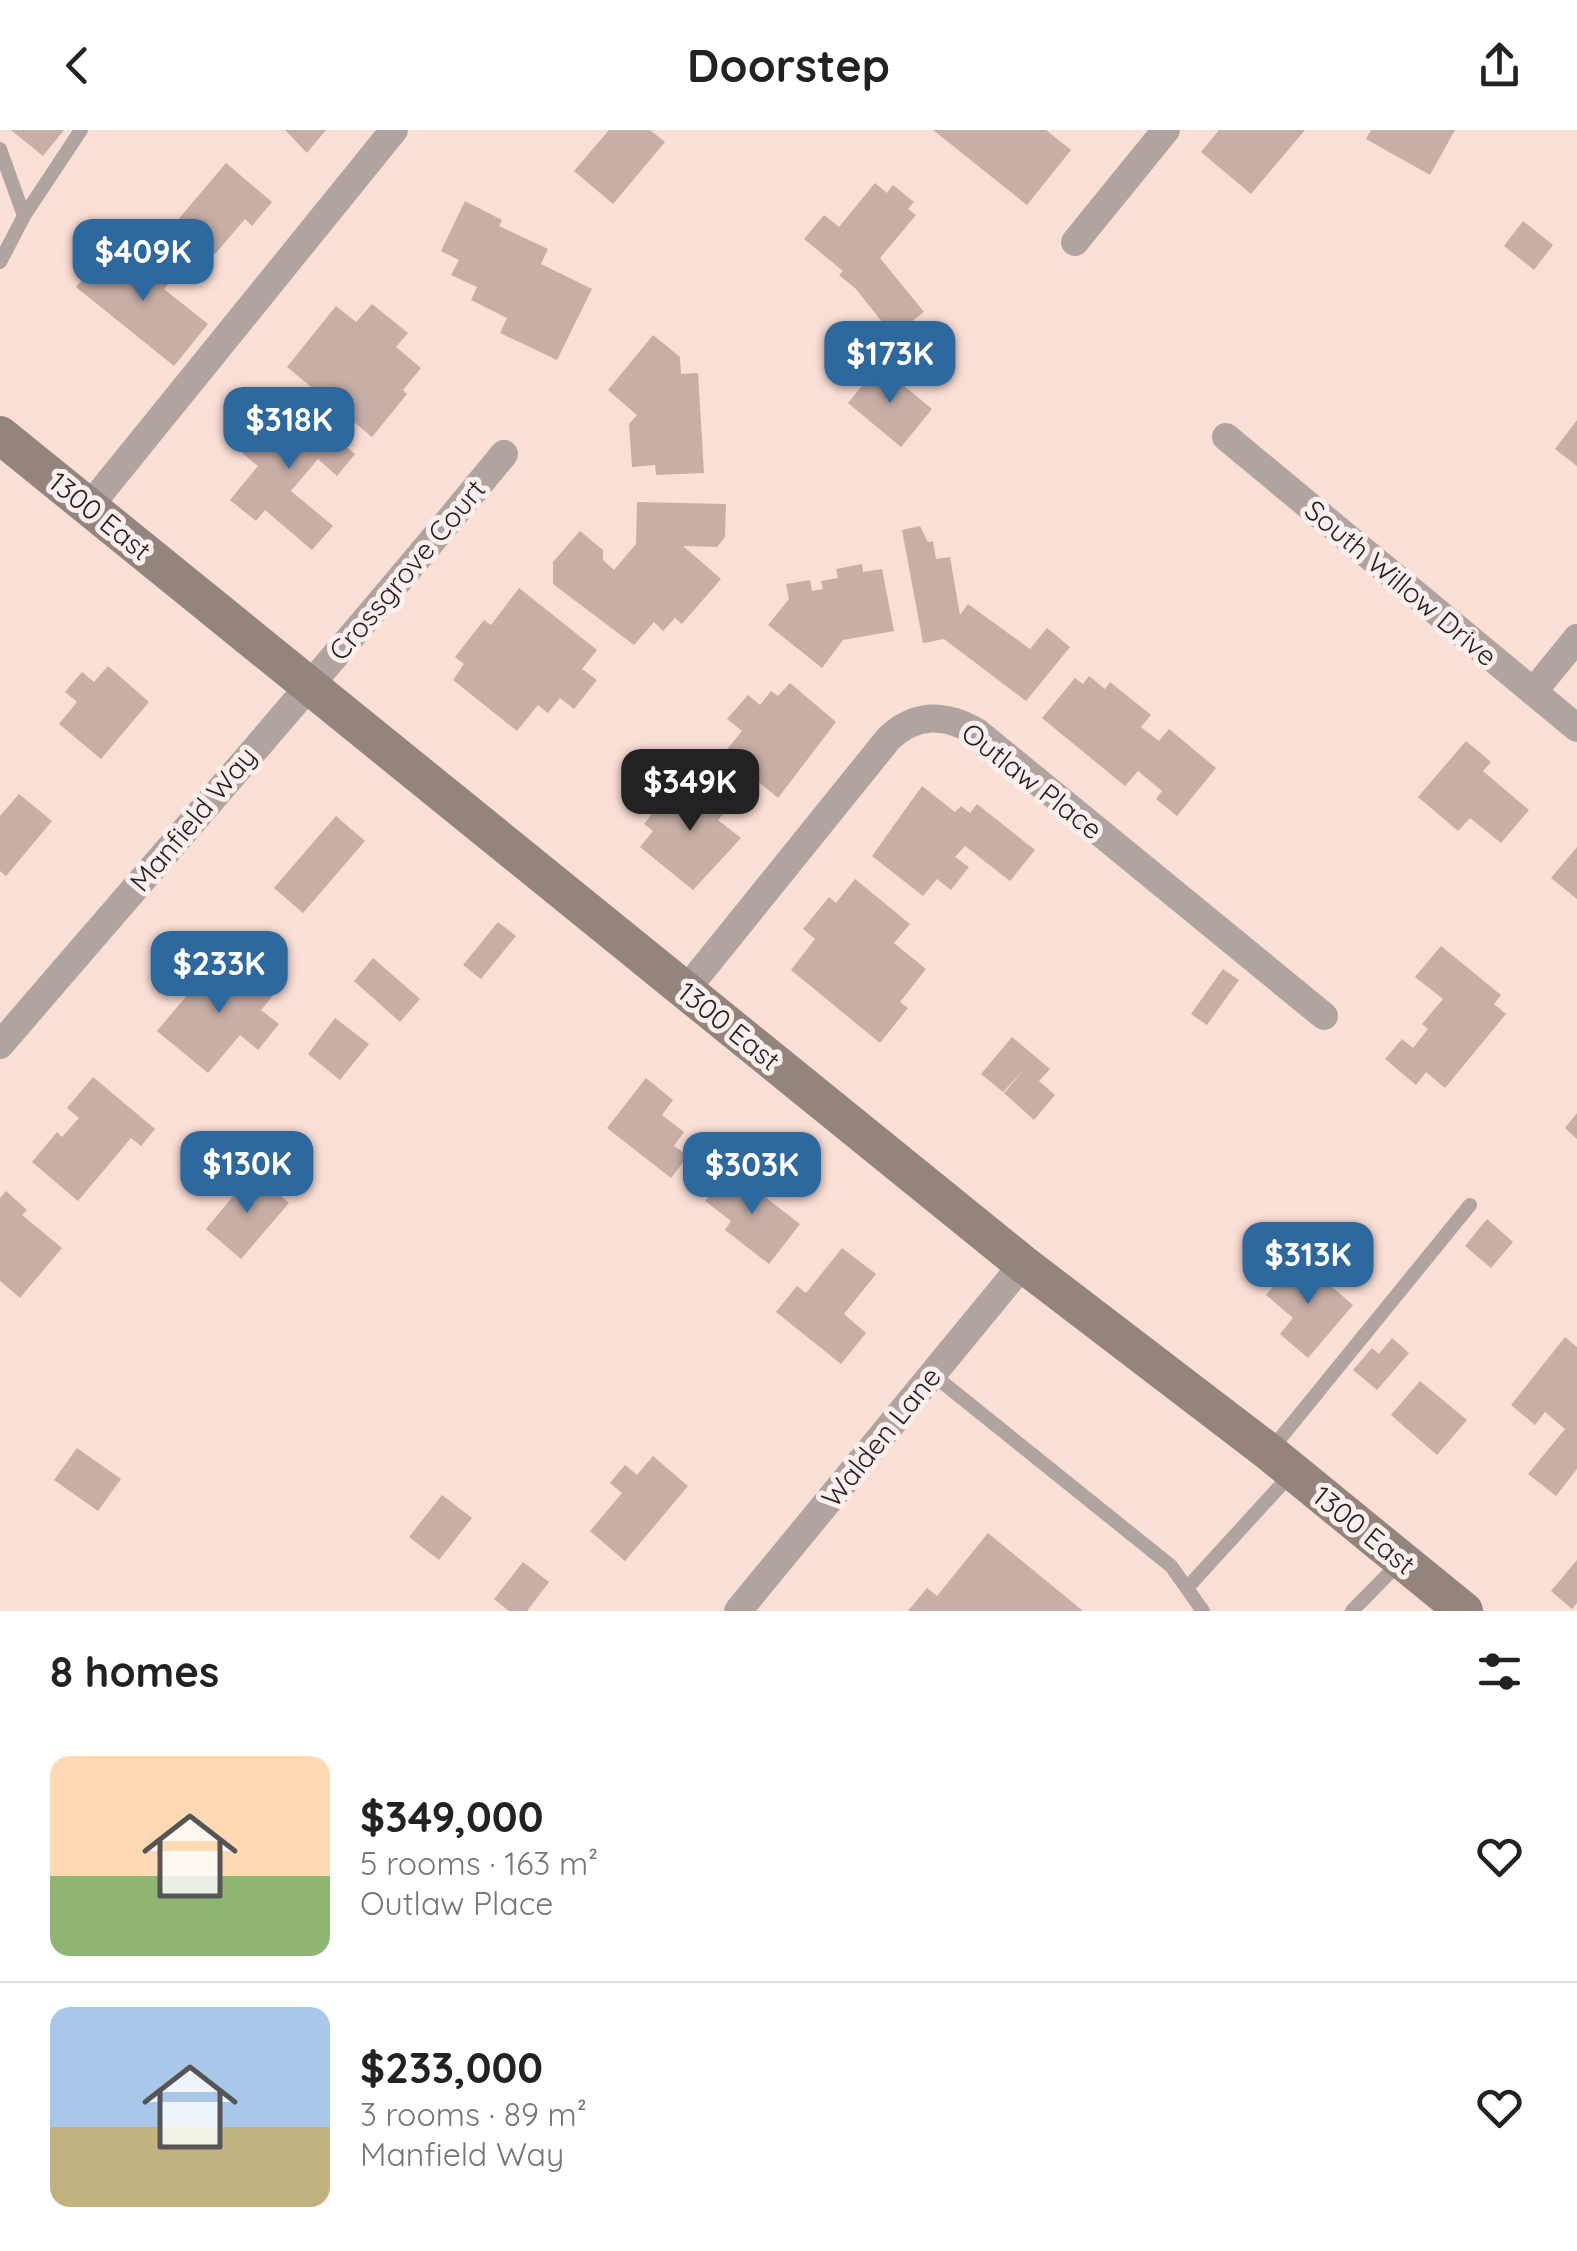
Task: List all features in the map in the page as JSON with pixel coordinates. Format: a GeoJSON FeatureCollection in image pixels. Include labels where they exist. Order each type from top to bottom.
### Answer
{"type":"FeatureCollection","features":[{"type":"Feature","properties":{"kind":"main road","name":"1300 East"},"geometry":{"type":"LineString","coordinates":[[0,436],[1023,1264],[1281,1462],[1464,1611]]}},
{"type":"Feature","properties":{"kind":"street"},"geometry":{"type":"LineString","coordinates":[[88,508],[394,130]]}},
{"type":"Feature","properties":{"kind":"street"},"geometry":{"type":"LineString","coordinates":[[1075,242],[1166,130]]}},
{"type":"Feature","properties":{"kind":"street","name":"South Willow Drive"},"geometry":{"type":"LineString","coordinates":[[1226,437],[1577,728]]}},
{"type":"Feature","properties":{"kind":"street","name":"Crossgrove Court"},"geometry":{"type":"LineString","coordinates":[[310,684],[344,649],[504,454]]}},
{"type":"Feature","properties":{"kind":"street"},"geometry":{"type":"LineString","coordinates":[[1533,692],[1577,638]]}},
{"type":"Feature","properties":{"kind":"street","name":"Manfield Way"},"geometry":{"type":"LineString","coordinates":[[0,1044],[310,684]]}},
{"type":"Feature","properties":{"kind":"street","name":"Outlaw Place"},"geometry":{"type":"LineString","coordinates":[[685,990],[889,738],[914,720],[929,717],[963,724],[978,732],[1324,1016]]}},
{"type":"Feature","properties":{"kind":"street","name":"Walden Lane"},"geometry":{"type":"LineString","coordinates":[[738,1611],[1023,1264]]}},
{"type":"Feature","properties":{"kind":"lane"},"geometry":{"type":"LineString","coordinates":[[0,262],[24,216],[82,130]]}},
{"type":"Feature","properties":{"kind":"lane"},"geometry":{"type":"LineString","coordinates":[[0,149],[24,216]]}},
{"type":"Feature","properties":{"kind":"lane"},"geometry":{"type":"LineString","coordinates":[[1187,1588],[1470,1205]]}},
{"type":"Feature","properties":{"kind":"lane"},"geometry":{"type":"LineString","coordinates":[[932,1374],[1172,1566],[1203,1611]]}},
{"type":"Feature","properties":{"kind":"lane"},"geometry":{"type":"LineString","coordinates":[[1352,1611],[1402,1561]]}},
{"type":"Feature","properties":{"kind":"building"},"geometry":{"type":"Polygon","coordinates":[[[11,130],[64,130],[43,156],[11,130]]]}},
{"type":"Feature","properties":{"kind":"building"},"geometry":{"type":"Polygon","coordinates":[[[285,130],[326,130],[307,153],[285,130]]]}},
{"type":"Feature","properties":{"kind":"building"},"geometry":{"type":"Polygon","coordinates":[[[609,130],[650,130],[665,142],[613,204],[574,171],[609,130]]]}},
{"type":"Feature","properties":{"kind":"building"},"geometry":{"type":"Polygon","coordinates":[[[933,130],[1046,130],[1071,150],[1027,205],[933,130]]]}},
{"type":"Feature","properties":{"kind":"building"},"geometry":{"type":"Polygon","coordinates":[[[1219,130],[1305,130],[1251,194],[1201,152],[1219,130]]]}},
{"type":"Feature","properties":{"kind":"building"},"geometry":{"type":"Polygon","coordinates":[[[1371,130],[1455,130],[1430,175],[1366,139],[1371,130]]]}},
{"type":"Feature","properties":{"kind":"building"},"geometry":{"type":"Polygon","coordinates":[[[226,163],[272,202],[252,226],[245,219],[215,254],[176,222],[226,163]]]}},
{"type":"Feature","properties":{"kind":"building"},"geometry":{"type":"Polygon","coordinates":[[[875,183],[887,193],[893,185],[914,202],[908,209],[916,215],[880,258],[924,312],[893,336],[856,289],[839,275],[843,271],[804,239],[824,215],[839,227],[875,183]]]}},
{"type":"Feature","properties":{"kind":"building"},"geometry":{"type":"Polygon","coordinates":[[[465,201],[502,220],[499,226],[548,249],[541,264],[592,289],[557,360],[500,333],[507,318],[471,300],[477,287],[451,275],[459,260],[441,251],[465,201]]]}},
{"type":"Feature","properties":{"kind":"building"},"geometry":{"type":"Polygon","coordinates":[[[1523,221],[1553,245],[1534,270],[1504,246],[1523,221]]]}},
{"type":"Feature","properties":{"kind":"building"},"geometry":{"type":"Polygon","coordinates":[[[110,245],[139,268],[146,259],[172,279],[164,289],[208,324],[174,366],[76,287],[110,245]]]}},
{"type":"Feature","properties":{"kind":"building"},"geometry":{"type":"Polygon","coordinates":[[[372,304],[408,333],[396,347],[421,368],[403,390],[407,394],[372,437],[287,367],[336,306],[356,322],[372,304]]]}},
{"type":"Feature","properties":{"kind":"building"},"geometry":{"type":"Polygon","coordinates":[[[653,335],[680,357],[681,374],[698,373],[704,473],[656,475],[655,465],[632,467],[629,424],[637,415],[608,390],[653,335]]]}},
{"type":"Feature","properties":{"kind":"building"},"geometry":{"type":"Polygon","coordinates":[[[879,365],[932,409],[901,447],[848,403],[879,365]]]}},
{"type":"Feature","properties":{"kind":"building"},"geometry":{"type":"Polygon","coordinates":[[[287,400],[355,454],[337,476],[318,459],[291,491],[333,526],[312,550],[265,510],[256,521],[230,500],[258,466],[242,453],[287,400]]]}},
{"type":"Feature","properties":{"kind":"building"},"geometry":{"type":"Polygon","coordinates":[[[1577,420],[1577,466],[1555,449],[1577,420]]]}},
{"type":"Feature","properties":{"kind":"building"},"geometry":{"type":"Polygon","coordinates":[[[637,502],[726,504],[725,537],[717,547],[683,546],[721,579],[682,624],[675,618],[663,631],[654,622],[634,645],[553,584],[553,562],[580,531],[603,550],[603,560],[614,570],[636,544],[637,502]]]}},
{"type":"Feature","properties":{"kind":"building"},"geometry":{"type":"Polygon","coordinates":[[[920,526],[928,542],[933,541],[936,559],[950,557],[960,615],[968,604],[1030,649],[1047,628],[1070,647],[1026,701],[944,639],[923,643],[902,530],[920,526]]]}},
{"type":"Feature","properties":{"kind":"building"},"geometry":{"type":"Polygon","coordinates":[[[862,564],[863,572],[882,569],[894,631],[843,640],[822,668],[768,625],[789,599],[786,584],[810,580],[812,591],[823,589],[821,581],[838,578],[836,569],[862,564]]]}},
{"type":"Feature","properties":{"kind":"building"},"geometry":{"type":"Polygon","coordinates":[[[519,588],[597,650],[582,669],[597,680],[574,709],[560,698],[548,713],[538,705],[517,731],[453,680],[464,664],[455,657],[484,620],[491,625],[519,588]]]}},
{"type":"Feature","properties":{"kind":"building"},"geometry":{"type":"Polygon","coordinates":[[[108,666],[149,702],[101,759],[59,724],[77,702],[65,692],[82,672],[94,682],[108,666]]]}},
{"type":"Feature","properties":{"kind":"building"},"geometry":{"type":"Polygon","coordinates":[[[1089,676],[1105,689],[1110,682],[1151,715],[1141,727],[1159,741],[1169,729],[1216,768],[1177,816],[1156,799],[1162,791],[1138,771],[1125,786],[1042,718],[1075,678],[1083,684],[1089,676]]]}},
{"type":"Feature","properties":{"kind":"building"},"geometry":{"type":"Polygon","coordinates":[[[790,683],[836,722],[778,798],[724,753],[742,731],[727,719],[748,695],[760,705],[771,691],[778,696],[790,683]]]}},
{"type":"Feature","properties":{"kind":"building"},"geometry":{"type":"Polygon","coordinates":[[[1466,741],[1491,762],[1483,771],[1529,810],[1501,843],[1470,818],[1458,831],[1418,797],[1466,741]]]}},
{"type":"Feature","properties":{"kind":"building"},"geometry":{"type":"Polygon","coordinates":[[[701,780],[731,805],[718,820],[741,838],[693,890],[640,847],[653,831],[644,824],[663,800],[668,804],[681,787],[689,794],[701,780]]]}},
{"type":"Feature","properties":{"kind":"building"},"geometry":{"type":"Polygon","coordinates":[[[922,786],[955,812],[961,806],[970,813],[977,804],[1035,850],[1010,881],[965,846],[955,857],[969,867],[951,890],[937,879],[923,896],[872,856],[922,786]]]}},
{"type":"Feature","properties":{"kind":"building"},"geometry":{"type":"Polygon","coordinates":[[[19,794],[52,821],[6,876],[0,871],[0,816],[19,794]]]}},
{"type":"Feature","properties":{"kind":"building"},"geometry":{"type":"Polygon","coordinates":[[[336,816],[365,841],[303,913],[274,888],[336,816]]]}},
{"type":"Feature","properties":{"kind":"building"},"geometry":{"type":"Polygon","coordinates":[[[1577,847],[1577,899],[1551,878],[1577,847]]]}},
{"type":"Feature","properties":{"kind":"building"},"geometry":{"type":"Polygon","coordinates":[[[855,879],[910,924],[894,943],[926,969],[900,1002],[908,1008],[880,1043],[791,970],[815,939],[803,929],[829,897],[836,903],[855,879]]]}},
{"type":"Feature","properties":{"kind":"building"},"geometry":{"type":"Polygon","coordinates":[[[498,922],[516,936],[481,979],[463,965],[498,922]]]}},
{"type":"Feature","properties":{"kind":"building"},"geometry":{"type":"Polygon","coordinates":[[[1441,946],[1501,995],[1494,1004],[1506,1014],[1445,1088],[1426,1072],[1416,1085],[1385,1059],[1402,1039],[1413,1048],[1428,1029],[1422,1024],[1443,999],[1415,977],[1441,946]]]}},
{"type":"Feature","properties":{"kind":"building"},"geometry":{"type":"Polygon","coordinates":[[[221,955],[272,997],[261,1010],[279,1024],[258,1050],[240,1035],[208,1073],[157,1031],[221,955]]]}},
{"type":"Feature","properties":{"kind":"building"},"geometry":{"type":"Polygon","coordinates":[[[373,958],[420,999],[400,1022],[354,981],[373,958]]]}},
{"type":"Feature","properties":{"kind":"building"},"geometry":{"type":"Polygon","coordinates":[[[1223,969],[1239,980],[1207,1025],[1191,1014],[1223,969]]]}},
{"type":"Feature","properties":{"kind":"building"},"geometry":{"type":"Polygon","coordinates":[[[335,1018],[369,1044],[340,1080],[308,1054],[335,1018]]]}},
{"type":"Feature","properties":{"kind":"building"},"geometry":{"type":"Polygon","coordinates":[[[1012,1037],[1050,1069],[1039,1081],[1055,1095],[1034,1120],[1004,1093],[1026,1068],[1003,1092],[981,1074],[1012,1037]]]}},
{"type":"Feature","properties":{"kind":"building"},"geometry":{"type":"Polygon","coordinates":[[[93,1077],[155,1129],[141,1146],[131,1138],[78,1201],[32,1162],[57,1132],[62,1137],[79,1118],[67,1108],[93,1077]]]}},
{"type":"Feature","properties":{"kind":"building"},"geometry":{"type":"Polygon","coordinates":[[[646,1078],[673,1100],[662,1115],[684,1132],[674,1146],[688,1156],[671,1178],[607,1128],[646,1078]]]}},
{"type":"Feature","properties":{"kind":"building"},"geometry":{"type":"Polygon","coordinates":[[[1577,1113],[1577,1139],[1565,1128],[1577,1113]]]}},
{"type":"Feature","properties":{"kind":"building"},"geometry":{"type":"Polygon","coordinates":[[[730,1170],[800,1224],[769,1264],[725,1230],[731,1221],[705,1201],[730,1170]]]}},
{"type":"Feature","properties":{"kind":"building"},"geometry":{"type":"Polygon","coordinates":[[[253,1172],[289,1203],[241,1259],[206,1229],[253,1172]]]}},
{"type":"Feature","properties":{"kind":"building"},"geometry":{"type":"Polygon","coordinates":[[[6,1191],[27,1210],[22,1215],[62,1248],[20,1298],[0,1281],[0,1198],[6,1191]]]}},
{"type":"Feature","properties":{"kind":"building"},"geometry":{"type":"Polygon","coordinates":[[[1487,1219],[1513,1242],[1491,1268],[1465,1246],[1487,1219]]]}},
{"type":"Feature","properties":{"kind":"building"},"geometry":{"type":"Polygon","coordinates":[[[842,1248],[876,1274],[844,1314],[866,1333],[841,1364],[776,1312],[797,1286],[806,1293],[842,1248]]]}},
{"type":"Feature","properties":{"kind":"building"},"geometry":{"type":"Polygon","coordinates":[[[1298,1258],[1353,1305],[1308,1358],[1280,1334],[1293,1318],[1266,1295],[1298,1258]]]}},
{"type":"Feature","properties":{"kind":"building"},"geometry":{"type":"Polygon","coordinates":[[[1565,1337],[1577,1347],[1577,1469],[1556,1496],[1528,1474],[1565,1429],[1545,1412],[1535,1425],[1511,1405],[1565,1337]]]}},
{"type":"Feature","properties":{"kind":"building"},"geometry":{"type":"Polygon","coordinates":[[[1392,1338],[1409,1353],[1377,1390],[1353,1370],[1372,1348],[1379,1354],[1392,1338]]]}},
{"type":"Feature","properties":{"kind":"building"},"geometry":{"type":"Polygon","coordinates":[[[1420,1381],[1467,1420],[1437,1455],[1391,1415],[1420,1381]]]}},
{"type":"Feature","properties":{"kind":"building"},"geometry":{"type":"Polygon","coordinates":[[[77,1448],[121,1479],[98,1511],[54,1480],[77,1448]]]}},
{"type":"Feature","properties":{"kind":"building"},"geometry":{"type":"Polygon","coordinates":[[[653,1456],[688,1486],[625,1561],[590,1531],[622,1493],[610,1483],[625,1465],[637,1475],[653,1456]]]}},
{"type":"Feature","properties":{"kind":"building"},"geometry":{"type":"Polygon","coordinates":[[[442,1495],[472,1518],[439,1560],[409,1537],[442,1495]]]}},
{"type":"Feature","properties":{"kind":"building"},"geometry":{"type":"Polygon","coordinates":[[[988,1533],[1083,1611],[908,1611],[927,1588],[937,1596],[988,1533]]]}},
{"type":"Feature","properties":{"kind":"building"},"geometry":{"type":"Polygon","coordinates":[[[1577,1560],[1577,1603],[1572,1609],[1551,1591],[1577,1560]]]}},
{"type":"Feature","properties":{"kind":"building"},"geometry":{"type":"Polygon","coordinates":[[[523,1562],[549,1582],[527,1611],[509,1611],[494,1599],[523,1562]]]}}]}
